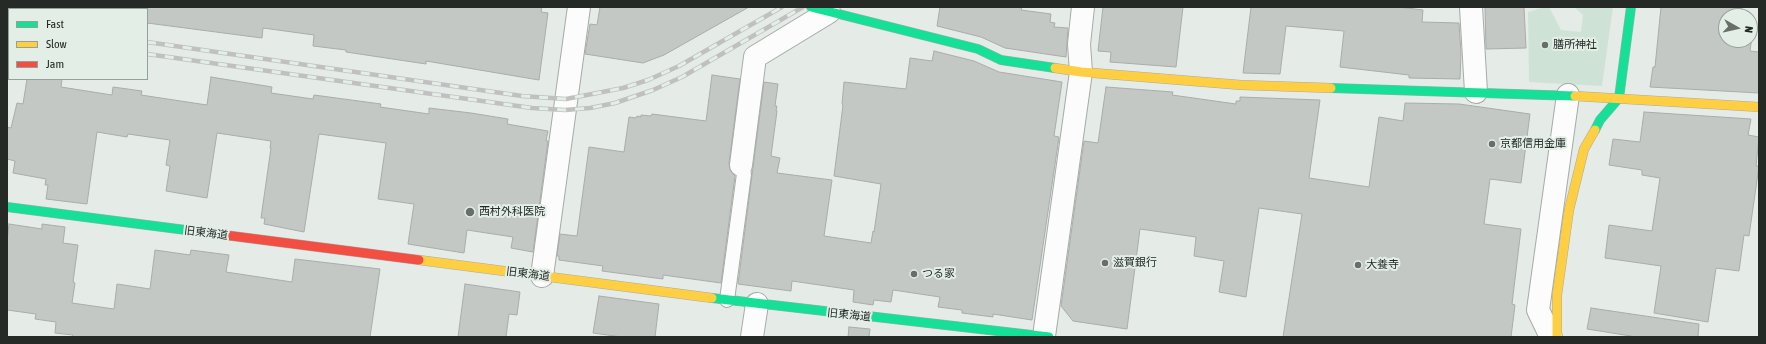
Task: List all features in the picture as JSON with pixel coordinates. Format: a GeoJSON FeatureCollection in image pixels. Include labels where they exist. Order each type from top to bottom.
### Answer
{"type":"FeatureCollection","features":[{"type":"Feature","properties":{"kind":"street"},"geometry":{"type":"LineString","coordinates":[[542,276],[579,7]]}},
{"type":"Feature","properties":{"kind":"street"},"geometry":{"type":"LineString","coordinates":[[1047,337],[1081,72],[1079,44],[1084,7]]}},
{"type":"Feature","properties":{"kind":"street"},"geometry":{"type":"LineString","coordinates":[[1471,7],[1476,92]]}},
{"type":"Feature","properties":{"kind":"street"},"geometry":{"type":"LineString","coordinates":[[1557,337],[1557,295],[1568,218],[1584,149],[1600,120],[1619,98],[1631,7]]}},
{"type":"Feature","properties":{"kind":"street"},"geometry":{"type":"LineString","coordinates":[[741,165],[755,57],[822,9],[978,49],[1001,60],[1081,72],[1241,84],[1568,95],[1759,107]]}},
{"type":"Feature","properties":{"kind":"street"},"geometry":{"type":"LineString","coordinates":[[1551,337],[1538,310],[1568,95]]}},
{"type":"Feature","properties":{"kind":"street","name":"旧東海道"},"geometry":{"type":"LineString","coordinates":[[7,207],[757,304],[1047,337]]}},
{"type":"Feature","properties":{"kind":"street"},"geometry":{"type":"LineString","coordinates":[[752,337],[757,304]]}},
{"type":"Feature","properties":{"kind":"lane"},"geometry":{"type":"LineString","coordinates":[[727,300],[744,174],[741,165]]}},
{"type":"Feature","properties":{"kind":"green space"},"geometry":{"type":"Polygon","coordinates":[[[1549,7],[1561,30],[1581,32],[1583,15],[1574,7],[1613,7],[1602,86],[1529,82],[1528,12],[1549,7]]]}},
{"type":"Feature","properties":{"kind":"building"},"geometry":{"type":"Polygon","coordinates":[[[542,7],[541,12],[548,13],[539,80],[426,61],[426,64],[346,52],[346,50],[313,46],[314,35],[263,28],[262,38],[148,23],[148,8],[128,8],[542,7]]]}},
{"type":"Feature","properties":{"kind":"building"},"geometry":{"type":"Polygon","coordinates":[[[600,7],[749,7],[664,55],[643,63],[585,54],[590,24],[597,25],[600,7]]]}},
{"type":"Feature","properties":{"kind":"building"},"geometry":{"type":"Polygon","coordinates":[[[940,7],[1022,7],[1021,10],[1051,14],[1050,22],[1055,23],[1054,27],[1068,28],[1066,57],[1005,48],[981,37],[937,26],[940,7]]]}},
{"type":"Feature","properties":{"kind":"building"},"geometry":{"type":"Polygon","coordinates":[[[1103,7],[1183,7],[1176,67],[1110,62],[1111,52],[1098,51],[1103,7]]]}},
{"type":"Feature","properties":{"kind":"building"},"geometry":{"type":"Polygon","coordinates":[[[1251,7],[1399,7],[1423,10],[1422,22],[1459,23],[1461,53],[1460,79],[1409,78],[1409,75],[1340,67],[1344,31],[1286,26],[1280,74],[1243,73],[1251,7]]]}},
{"type":"Feature","properties":{"kind":"building"},"geometry":{"type":"Polygon","coordinates":[[[1485,7],[1524,7],[1526,48],[1486,49],[1485,7]]]}},
{"type":"Feature","properties":{"kind":"building"},"geometry":{"type":"Polygon","coordinates":[[[1661,7],[1742,7],[1718,8],[1718,48],[1750,48],[1750,51],[1759,52],[1759,93],[1650,87],[1653,67],[1655,67],[1661,7]]]}},
{"type":"Feature","properties":{"kind":"building"},"geometry":{"type":"Polygon","coordinates":[[[934,51],[974,61],[999,72],[1062,82],[1054,136],[1059,137],[1032,320],[993,314],[993,317],[962,313],[962,310],[938,307],[940,297],[893,290],[891,302],[874,300],[873,305],[853,302],[854,290],[792,281],[791,291],[738,284],[764,82],[778,84],[775,106],[777,106],[777,111],[771,156],[780,158],[777,173],[832,180],[824,236],[871,243],[881,184],[834,176],[843,105],[844,82],[906,89],[910,58],[932,61],[934,51]]]}},
{"type":"Feature","properties":{"kind":"building"},"geometry":{"type":"Polygon","coordinates":[[[712,75],[740,79],[729,163],[730,170],[735,176],[721,283],[663,275],[663,279],[602,271],[603,266],[559,260],[559,256],[557,256],[560,234],[577,236],[589,147],[624,152],[629,117],[636,118],[637,116],[641,117],[641,115],[651,116],[652,114],[706,121],[712,75]]]}},
{"type":"Feature","properties":{"kind":"building"},"geometry":{"type":"Polygon","coordinates":[[[211,77],[272,87],[271,93],[313,99],[314,95],[381,104],[380,107],[429,114],[429,108],[471,113],[508,119],[507,124],[548,131],[546,141],[548,141],[533,252],[511,248],[513,237],[467,230],[464,253],[408,244],[414,204],[378,199],[386,143],[319,134],[304,232],[264,224],[265,218],[261,218],[271,141],[217,133],[207,198],[166,191],[170,166],[166,165],[170,140],[128,134],[127,137],[97,132],[87,204],[46,199],[48,185],[45,185],[46,179],[13,173],[15,161],[7,159],[7,127],[11,128],[17,103],[23,104],[27,80],[62,80],[61,87],[112,95],[113,87],[142,91],[141,95],[207,105],[211,77]]]}},
{"type":"Feature","properties":{"kind":"building"},"geometry":{"type":"Polygon","coordinates":[[[1106,87],[1173,92],[1172,95],[1236,104],[1236,101],[1240,101],[1240,97],[1320,100],[1309,178],[1369,187],[1379,117],[1403,121],[1405,103],[1459,104],[1530,114],[1521,183],[1490,179],[1484,224],[1521,229],[1512,304],[1515,305],[1511,337],[1283,337],[1302,214],[1259,208],[1246,297],[1219,292],[1224,261],[1194,256],[1196,237],[1140,229],[1127,329],[1073,321],[1061,306],[1084,141],[1098,143],[1106,87]]]}},
{"type":"Feature","properties":{"kind":"building"},"geometry":{"type":"Polygon","coordinates":[[[1644,112],[1751,119],[1748,135],[1759,137],[1756,166],[1759,166],[1749,236],[1744,235],[1739,271],[1716,268],[1708,322],[1654,313],[1661,266],[1605,258],[1609,225],[1652,231],[1660,178],[1642,175],[1642,170],[1609,165],[1613,139],[1640,142],[1644,112]]]}},
{"type":"Feature","properties":{"kind":"building"},"geometry":{"type":"Polygon","coordinates":[[[9,224],[42,229],[42,224],[65,227],[63,243],[78,245],[72,303],[114,309],[117,284],[150,289],[155,250],[190,255],[191,250],[229,255],[226,272],[292,282],[295,259],[380,269],[370,337],[72,337],[73,335],[55,333],[56,322],[35,319],[36,314],[7,310],[7,241],[9,224]]]}},
{"type":"Feature","properties":{"kind":"building"},"geometry":{"type":"Polygon","coordinates":[[[465,284],[520,292],[517,315],[509,314],[506,337],[458,337],[465,284]]]}},
{"type":"Feature","properties":{"kind":"building"},"geometry":{"type":"Polygon","coordinates":[[[599,296],[659,304],[655,337],[622,337],[593,333],[599,296]]]}},
{"type":"Feature","properties":{"kind":"building"},"geometry":{"type":"Polygon","coordinates":[[[1591,308],[1699,324],[1698,337],[1637,337],[1587,329],[1591,308]]]}},
{"type":"Feature","properties":{"kind":"building"},"geometry":{"type":"Polygon","coordinates":[[[849,327],[870,329],[869,337],[848,337],[849,327]]]}},
{"type":"Feature","properties":{"kind":"railway"},"geometry":{"type":"LineString","coordinates":[[148,42],[522,96],[566,99],[623,88],[648,80],[679,66],[782,7]]}},
{"type":"Feature","properties":{"kind":"railway"},"geometry":{"type":"LineString","coordinates":[[148,54],[532,108],[565,110],[590,108],[615,103],[653,90],[682,77],[803,7]]}},
{"type":"Feature","properties":{"kind":"traffic: fast"},"geometry":{"type":"LineString","coordinates":[[811,7],[978,49],[1001,60],[1055,68]]}},
{"type":"Feature","properties":{"kind":"traffic: fast"},"geometry":{"type":"LineString","coordinates":[[1595,130],[1600,120],[1619,98],[1631,7]]}},
{"type":"Feature","properties":{"kind":"traffic: fast"},"geometry":{"type":"LineString","coordinates":[[1331,88],[1575,96]]}},
{"type":"Feature","properties":{"kind":"traffic: fast"},"geometry":{"type":"LineString","coordinates":[[7,207],[209,233]]}},
{"type":"Feature","properties":{"kind":"traffic: fast"},"geometry":{"type":"LineString","coordinates":[[712,298],[1049,337]]}},
{"type":"Feature","properties":{"kind":"traffic: slow"},"geometry":{"type":"LineString","coordinates":[[1055,68],[1081,72],[1241,85],[1331,88]]}},
{"type":"Feature","properties":{"kind":"traffic: slow"},"geometry":{"type":"LineString","coordinates":[[1575,96],[1759,107]]}},
{"type":"Feature","properties":{"kind":"traffic: slow"},"geometry":{"type":"LineString","coordinates":[[1557,337],[1557,295],[1569,210],[1584,149],[1595,130]]}},
{"type":"Feature","properties":{"kind":"traffic: slow"},"geometry":{"type":"LineString","coordinates":[[419,260],[712,298]]}},
{"type":"Feature","properties":{"kind":"traffic: jam"},"geometry":{"type":"LineString","coordinates":[[209,233],[419,260]]}},
{"type":"Feature","properties":{"kind":"place","name":"膳所神社"},"geometry":{"type":"Point","coordinates":[1545,45]}},
{"type":"Feature","properties":{"kind":"place","name":"京都信用金庫"},"geometry":{"type":"Point","coordinates":[1492,144]}},
{"type":"Feature","properties":{"kind":"place","name":"西村外科医院"},"geometry":{"type":"Point","coordinates":[470,212]}},
{"type":"Feature","properties":{"kind":"place","name":"滋賀銀行"},"geometry":{"type":"Point","coordinates":[1105,263]}},
{"type":"Feature","properties":{"kind":"place","name":"大養寺"},"geometry":{"type":"Point","coordinates":[1358,265]}},
{"type":"Feature","properties":{"kind":"place","name":"つる家"},"geometry":{"type":"Point","coordinates":[914,274]}}]}
